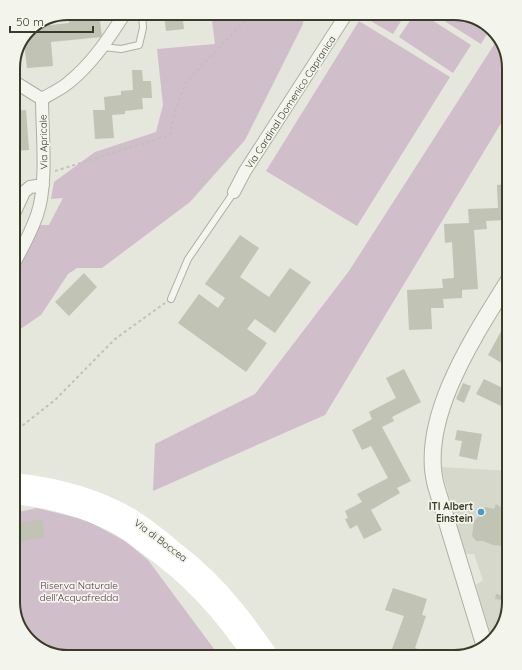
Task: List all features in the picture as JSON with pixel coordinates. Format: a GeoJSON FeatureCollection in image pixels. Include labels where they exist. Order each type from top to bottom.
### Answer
{"type":"FeatureCollection","features":[{"type":"Feature","properties":{"kind":"main road","name":"Via di Boccea"},"geometry":{"type":"LineString","coordinates":[[20,483],[43,486],[105,504],[133,519],[184,557],[209,580],[233,606],[265,650]]}},
{"type":"Feature","properties":{"kind":"main road","name":"Via di Boccea"},"geometry":{"type":"LineString","coordinates":[[20,496],[74,508],[93,514],[119,526],[157,553],[196,586],[223,616],[248,650]]}},
{"type":"Feature","properties":{"kind":"street"},"geometry":{"type":"LineString","coordinates":[[20,85],[42,99],[68,83],[103,47],[120,20]]}},
{"type":"Feature","properties":{"kind":"street","name":"Via Cardinal Domenico Capranica"},"geometry":{"type":"LineString","coordinates":[[234,192],[245,171],[342,20]]}},
{"type":"Feature","properties":{"kind":"street","name":"Via Apricale"},"geometry":{"type":"LineString","coordinates":[[20,251],[37,216],[43,180],[42,99]]}},
{"type":"Feature","properties":{"kind":"street"},"geometry":{"type":"LineString","coordinates":[[20,201],[24,192],[43,180]]}},
{"type":"Feature","properties":{"kind":"street"},"geometry":{"type":"LineString","coordinates":[[483,640],[435,481],[432,466],[432,453],[440,414],[454,377],[472,342],[502,292]]}},
{"type":"Feature","properties":{"kind":"lane"},"geometry":{"type":"LineString","coordinates":[[103,47],[121,49],[139,45],[143,28],[142,20]]}},
{"type":"Feature","properties":{"kind":"lane"},"geometry":{"type":"LineString","coordinates":[[171,299],[188,259],[234,192]]}},
{"type":"Feature","properties":{"kind":"path"},"geometry":{"type":"LineString","coordinates":[[43,180],[170,135],[176,108],[186,82],[245,20]]}},
{"type":"Feature","properties":{"kind":"path"},"geometry":{"type":"LineString","coordinates":[[20,428],[55,400],[116,339],[171,299]]}},
{"type":"Feature","properties":{"kind":"shaded area","name":"ITI Albert Einstein"},"geometry":{"type":"Polygon","coordinates":[[[441,467],[502,471],[502,608],[497,623],[490,634],[476,585],[483,580],[474,554],[465,554],[441,467]]]}},
{"type":"Feature","properties":{"kind":"green space"},"geometry":{"type":"Polygon","coordinates":[[[212,20],[303,20],[303,24],[245,140],[190,202],[102,268],[77,268],[68,274],[41,315],[20,329],[20,262],[40,225],[49,225],[63,198],[51,199],[54,182],[95,152],[156,132],[163,105],[157,49],[215,44],[212,20]]]}},
{"type":"Feature","properties":{"kind":"green space"},"geometry":{"type":"Polygon","coordinates":[[[369,20],[402,20],[393,34],[369,20]]]}},
{"type":"Feature","properties":{"kind":"green space"},"geometry":{"type":"Polygon","coordinates":[[[410,20],[432,20],[471,45],[453,73],[399,37],[410,20]]]}},
{"type":"Feature","properties":{"kind":"green space"},"geometry":{"type":"Polygon","coordinates":[[[443,20],[463,21],[478,26],[487,33],[481,44],[443,20]]]}},
{"type":"Feature","properties":{"kind":"green space"},"geometry":{"type":"Polygon","coordinates":[[[359,21],[450,77],[357,226],[266,171],[359,21]]]}},
{"type":"Feature","properties":{"kind":"green space"},"geometry":{"type":"Polygon","coordinates":[[[495,43],[502,62],[502,122],[325,415],[153,491],[155,444],[255,394],[349,271],[495,43]]]}},
{"type":"Feature","properties":{"kind":"green space","name":"Riserva Naturale dell'Acquafredda"},"geometry":{"type":"Polygon","coordinates":[[[37,508],[86,520],[125,541],[148,560],[215,650],[62,650],[44,644],[28,629],[20,608],[20,512],[37,508]]]}},
{"type":"Feature","properties":{"kind":"building"},"geometry":{"type":"Polygon","coordinates":[[[69,20],[100,20],[102,37],[51,42],[53,66],[27,68],[25,48],[36,32],[47,25],[69,23],[69,20]]]}},
{"type":"Feature","properties":{"kind":"building"},"geometry":{"type":"Polygon","coordinates":[[[165,20],[183,20],[184,29],[166,31],[165,20]]]}},
{"type":"Feature","properties":{"kind":"building"},"geometry":{"type":"Polygon","coordinates":[[[132,70],[142,70],[143,81],[151,81],[152,98],[142,98],[143,109],[125,111],[125,114],[112,115],[114,138],[95,139],[93,110],[105,110],[104,97],[121,95],[121,91],[133,90],[132,70]]]}},
{"type":"Feature","properties":{"kind":"building"},"geometry":{"type":"Polygon","coordinates":[[[20,110],[26,110],[29,150],[20,151],[20,110]]]}},
{"type":"Feature","properties":{"kind":"building"},"geometry":{"type":"Polygon","coordinates":[[[497,185],[502,185],[502,220],[486,221],[487,229],[474,230],[478,289],[462,290],[462,298],[443,299],[444,308],[431,308],[432,329],[409,330],[407,290],[443,288],[442,279],[454,278],[452,242],[445,243],[444,224],[469,223],[468,209],[498,208],[497,185]]]}},
{"type":"Feature","properties":{"kind":"building"},"geometry":{"type":"Polygon","coordinates":[[[240,235],[259,248],[240,277],[269,297],[290,268],[311,282],[275,333],[255,319],[247,329],[267,343],[246,372],[178,323],[199,294],[218,308],[225,298],[205,284],[240,235]]]}},
{"type":"Feature","properties":{"kind":"building"},"geometry":{"type":"Polygon","coordinates":[[[84,273],[97,287],[69,316],[55,302],[84,273]]]}},
{"type":"Feature","properties":{"kind":"building"},"geometry":{"type":"Polygon","coordinates":[[[502,330],[502,363],[488,355],[502,330]]]}},
{"type":"Feature","properties":{"kind":"building"},"geometry":{"type":"Polygon","coordinates":[[[404,369],[421,402],[392,417],[394,421],[382,427],[411,481],[397,488],[400,493],[371,510],[382,530],[364,539],[357,525],[350,529],[345,519],[348,518],[345,511],[362,502],[357,494],[388,478],[371,446],[362,450],[352,430],[372,419],[369,412],[396,398],[386,378],[404,369]]]}},
{"type":"Feature","properties":{"kind":"building"},"geometry":{"type":"Polygon","coordinates":[[[484,379],[502,388],[502,404],[501,406],[476,394],[484,379]]]}},
{"type":"Feature","properties":{"kind":"building"},"geometry":{"type":"Polygon","coordinates":[[[463,383],[471,386],[464,403],[456,399],[463,383]]]}},
{"type":"Feature","properties":{"kind":"building"},"geometry":{"type":"Polygon","coordinates":[[[457,430],[482,434],[477,460],[459,456],[462,441],[455,440],[457,430]]]}},
{"type":"Feature","properties":{"kind":"building"},"geometry":{"type":"Polygon","coordinates":[[[496,504],[502,508],[502,546],[493,545],[483,541],[476,541],[472,536],[474,521],[485,507],[494,509],[496,504]]]}},
{"type":"Feature","properties":{"kind":"building"},"geometry":{"type":"Polygon","coordinates":[[[42,519],[45,537],[20,542],[20,523],[42,519]]]}},
{"type":"Feature","properties":{"kind":"building"},"geometry":{"type":"Polygon","coordinates":[[[393,588],[427,599],[422,615],[426,616],[415,648],[421,650],[392,650],[404,616],[385,610],[393,588]]]}},
{"type":"Feature","properties":{"kind":"building"},"geometry":{"type":"Polygon","coordinates":[[[496,594],[502,595],[502,600],[495,599],[496,594]]]}},
{"type":"Feature","properties":{"kind":"place","name":"ITI Albert Einstein"},"geometry":{"type":"Point","coordinates":[481,512]}}]}
